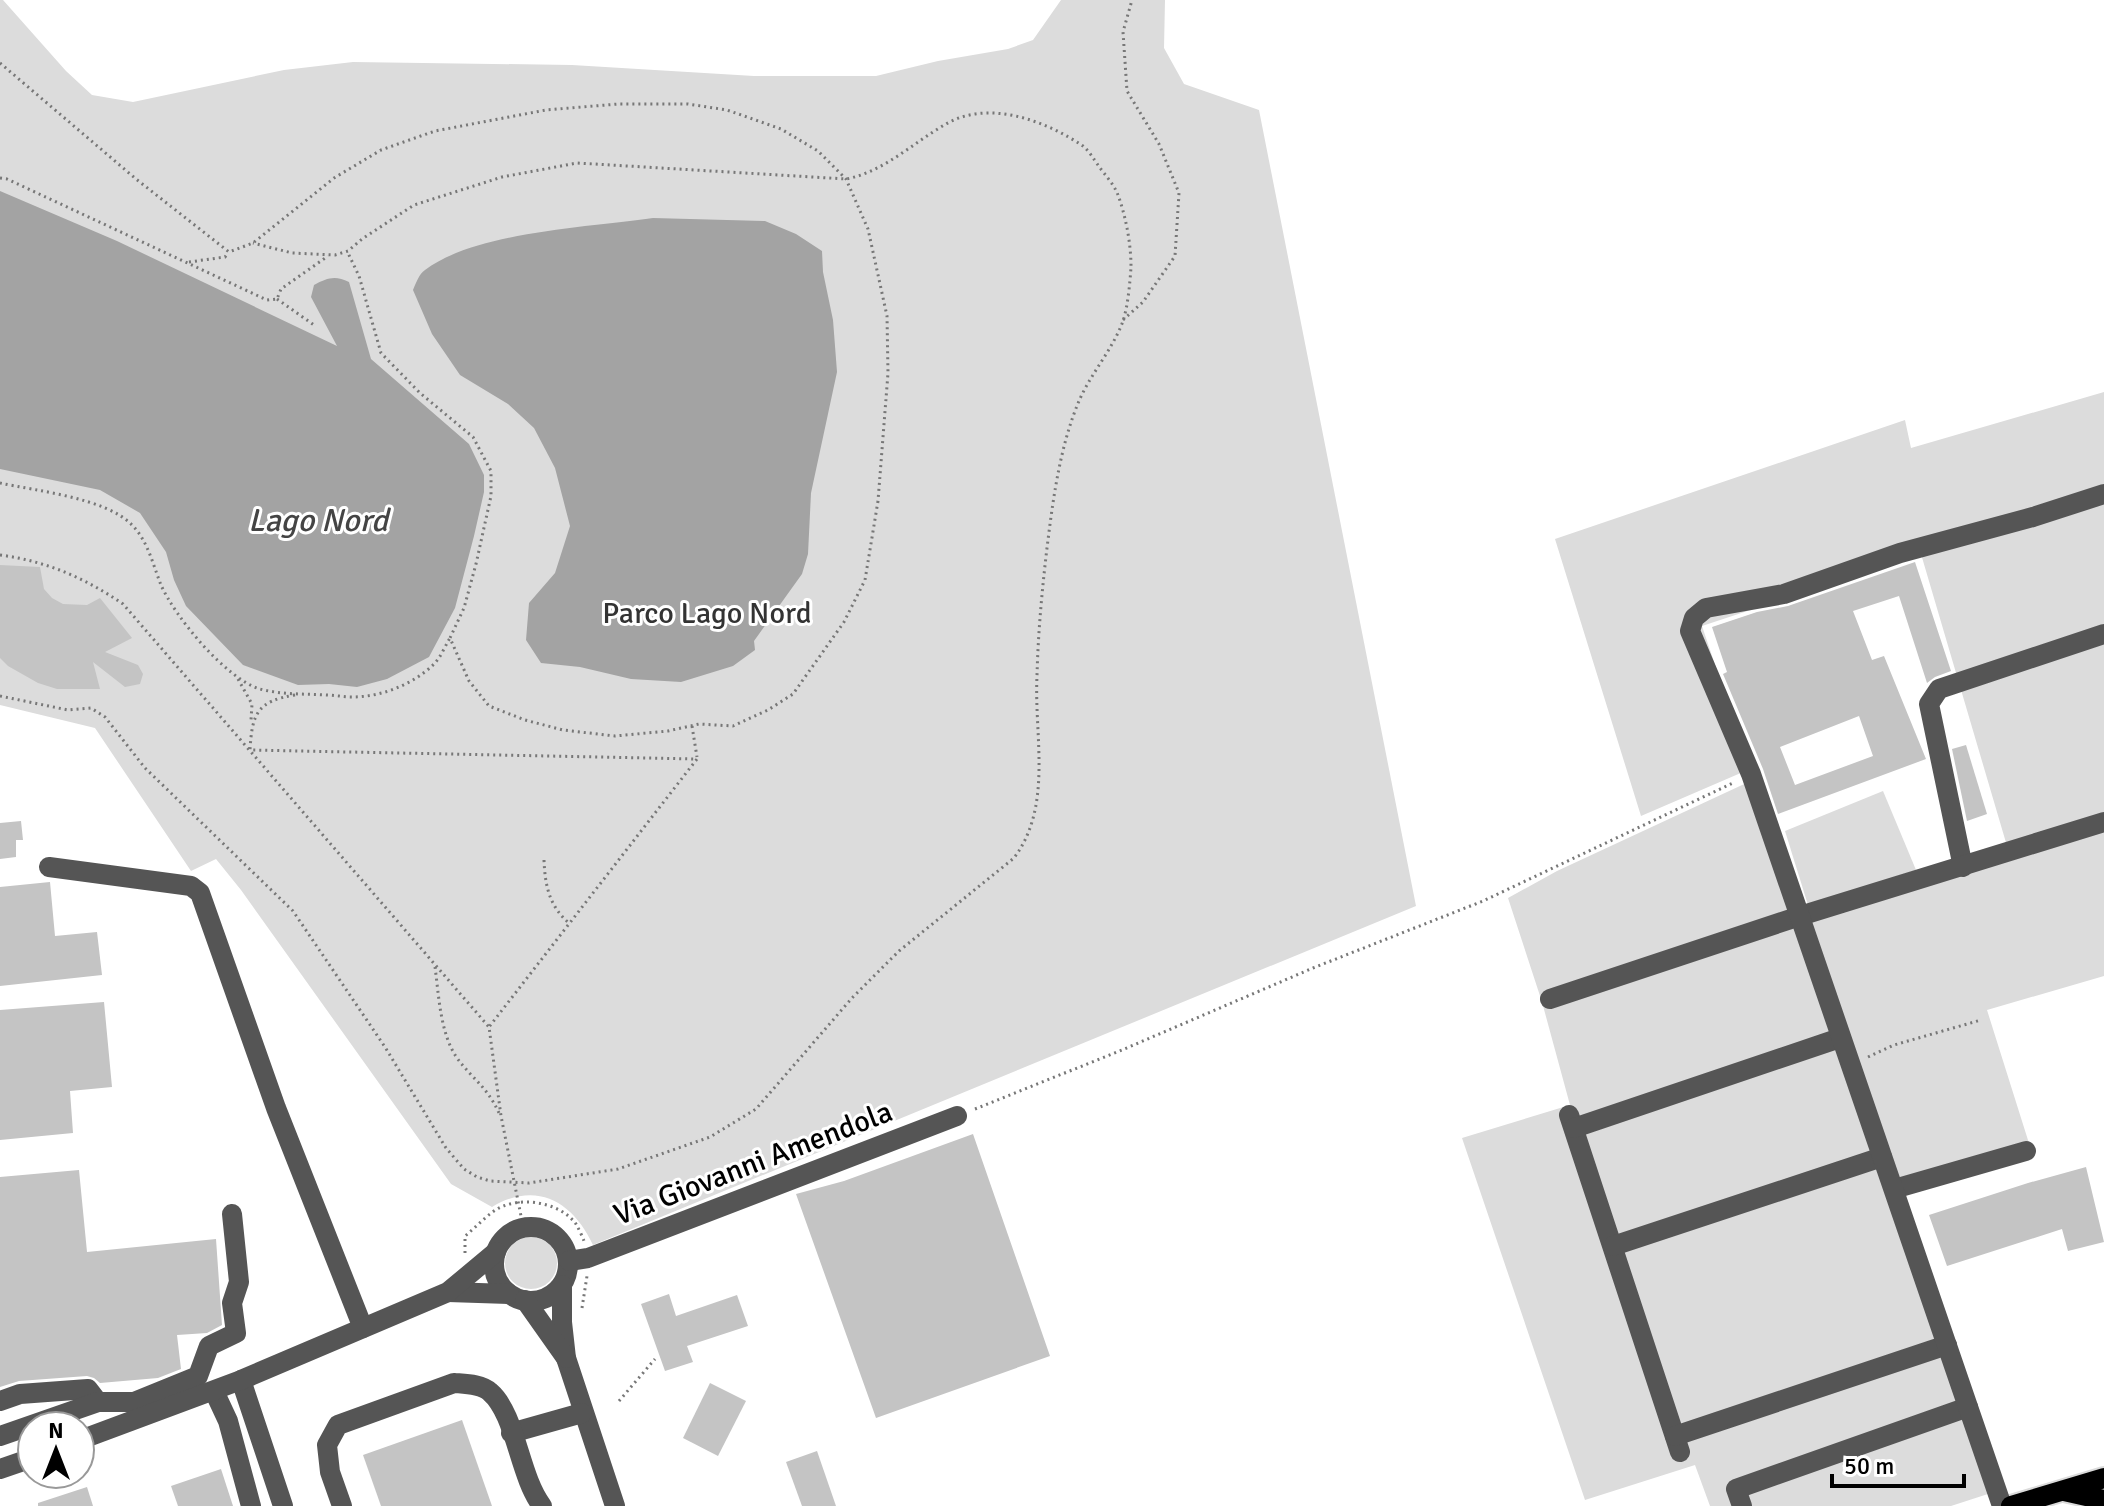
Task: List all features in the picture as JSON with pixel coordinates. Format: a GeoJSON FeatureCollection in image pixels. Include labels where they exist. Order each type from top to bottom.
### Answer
{"type":"FeatureCollection","features":[{"type":"Feature","properties":{"kind":"main road"},"geometry":{"type":"LineString","coordinates":[[2011,1506],[2104,1478]]}},
{"type":"Feature","properties":{"kind":"main road"},"geometry":{"type":"LineString","coordinates":[[2064,1491],[2103,1501]]}},
{"type":"Feature","properties":{"kind":"street"},"geometry":{"type":"LineString","coordinates":[[2002,1506],[1751,774],[1690,631],[1694,618],[1706,608],[1784,594],[1900,553],[2104,494]]}},
{"type":"Feature","properties":{"kind":"street"},"geometry":{"type":"LineString","coordinates":[[1963,867],[1929,704],[1939,689],[2104,634]]}},
{"type":"Feature","properties":{"kind":"street"},"geometry":{"type":"LineString","coordinates":[[1550,999],[1800,916],[2104,822]]}},
{"type":"Feature","properties":{"kind":"street"},"geometry":{"type":"LineString","coordinates":[[49,867],[191,886],[200,893],[276,1108],[363,1328]]}},
{"type":"Feature","properties":{"kind":"street"},"geometry":{"type":"LineString","coordinates":[[1840,1038],[1572,1122],[1677,1444],[1947,1345]]}},
{"type":"Feature","properties":{"kind":"street","name":"Via Giovanni Amendola"},"geometry":{"type":"LineString","coordinates":[[578,1259],[957,1116]]}},
{"type":"Feature","properties":{"kind":"street"},"geometry":{"type":"LineString","coordinates":[[1894,1189],[2026,1151]]}},
{"type":"Feature","properties":{"kind":"street"},"geometry":{"type":"LineString","coordinates":[[1613,1246],[1882,1157]]}},
{"type":"Feature","properties":{"kind":"street"},"geometry":{"type":"LineString","coordinates":[[0,1436],[98,1402],[134,1402],[198,1376],[209,1346],[236,1333],[232,1303],[239,1282],[232,1214]]}},
{"type":"Feature","properties":{"kind":"street"},"geometry":{"type":"LineString","coordinates":[[96,1434],[214,1391],[455,1288],[496,1252],[508,1234],[523,1226],[540,1227],[554,1233],[578,1259],[553,1295],[541,1300],[455,1288]]}},
{"type":"Feature","properties":{"kind":"street"},"geometry":{"type":"LineString","coordinates":[[496,1252],[496,1276],[566,1358]]}},
{"type":"Feature","properties":{"kind":"street"},"geometry":{"type":"LineString","coordinates":[[562,1285],[566,1358],[615,1506]]}},
{"type":"Feature","properties":{"kind":"street"},"geometry":{"type":"LineString","coordinates":[[241,1380],[283,1506]]}},
{"type":"Feature","properties":{"kind":"street"},"geometry":{"type":"LineString","coordinates":[[342,1506],[330,1472],[327,1445],[338,1425],[454,1383],[475,1385],[490,1392],[503,1410],[531,1492],[542,1506]]}},
{"type":"Feature","properties":{"kind":"street"},"geometry":{"type":"LineString","coordinates":[[0,1401],[20,1394],[88,1389],[98,1402]]}},
{"type":"Feature","properties":{"kind":"street"},"geometry":{"type":"LineString","coordinates":[[214,1391],[228,1421],[251,1506]]}},
{"type":"Feature","properties":{"kind":"street"},"geometry":{"type":"LineString","coordinates":[[1742,1506],[1736,1489],[1968,1407]]}},
{"type":"Feature","properties":{"kind":"street"},"geometry":{"type":"LineString","coordinates":[[511,1433],[582,1413]]}},
{"type":"Feature","properties":{"kind":"path"},"geometry":{"type":"LineString","coordinates":[[0,696],[68,710],[91,708],[105,717],[145,768],[293,911],[385,1047],[446,1148],[464,1169],[477,1177],[513,1183],[618,1169],[710,1137],[756,1109],[852,998],[899,951],[1014,858],[1025,844],[1035,816],[1039,773],[1037,676],[1046,553],[1054,498],[1079,401],[1123,320],[1143,302],[1175,256],[1179,193],[1159,144],[1127,91],[1123,32],[1132,0]]}},
{"type":"Feature","properties":{"kind":"path"},"geometry":{"type":"LineString","coordinates":[[0,63],[136,179],[229,252]]}},
{"type":"Feature","properties":{"kind":"path"},"geometry":{"type":"LineString","coordinates":[[189,262],[225,257],[229,252],[253,243],[334,178],[381,150],[435,131],[546,110],[618,104],[688,104],[727,110],[781,129],[818,151],[846,179],[868,229],[887,316],[888,373],[879,487],[865,580],[844,622],[793,694],[741,724],[692,726],[615,736],[563,730],[489,706],[469,681],[450,638]]}},
{"type":"Feature","properties":{"kind":"path"},"geometry":{"type":"LineString","coordinates":[[253,243],[292,253],[328,255],[348,251],[414,205],[502,177],[577,163],[846,179],[860,177],[948,123],[968,115],[995,113],[1047,125],[1086,148],[1117,193],[1127,232],[1131,268],[1123,320]]}},
{"type":"Feature","properties":{"kind":"path"},"geometry":{"type":"LineString","coordinates":[[0,178],[267,300],[277,299],[314,325]]}},
{"type":"Feature","properties":{"kind":"path"},"geometry":{"type":"LineString","coordinates":[[251,723],[262,707],[279,697],[324,694],[358,699],[395,690],[435,664],[464,608],[491,496],[491,471],[473,437],[420,393],[381,353],[359,276],[348,251]]}},
{"type":"Feature","properties":{"kind":"path"},"geometry":{"type":"LineString","coordinates":[[277,299],[281,289],[328,255]]}},
{"type":"Feature","properties":{"kind":"path"},"geometry":{"type":"LineString","coordinates":[[0,483],[96,503],[132,525],[152,556],[161,585],[176,614],[195,636],[238,678],[259,689],[295,695]]}},
{"type":"Feature","properties":{"kind":"path"},"geometry":{"type":"LineString","coordinates":[[0,555],[53,567],[94,584],[123,604],[489,1027],[501,1116],[523,1226]]}},
{"type":"Feature","properties":{"kind":"path"},"geometry":{"type":"LineString","coordinates":[[238,678],[252,704],[250,750]]}},
{"type":"Feature","properties":{"kind":"path"},"geometry":{"type":"LineString","coordinates":[[489,1027],[697,759],[692,726]]}},
{"type":"Feature","properties":{"kind":"path"},"geometry":{"type":"LineString","coordinates":[[250,750],[697,759]]}},
{"type":"Feature","properties":{"kind":"path"},"geometry":{"type":"LineString","coordinates":[[957,1116],[1122,1050],[1326,962],[1483,901],[1751,774]]}},
{"type":"Feature","properties":{"kind":"path"},"geometry":{"type":"LineString","coordinates":[[544,860],[552,904],[569,923]]}},
{"type":"Feature","properties":{"kind":"path"},"geometry":{"type":"LineString","coordinates":[[435,966],[444,1030],[457,1058],[490,1093],[501,1116]]}},
{"type":"Feature","properties":{"kind":"path"},"geometry":{"type":"LineString","coordinates":[[1851,1067],[1894,1045],[1981,1020]]}},
{"type":"Feature","properties":{"kind":"path"},"geometry":{"type":"LineString","coordinates":[[455,1288],[453,1268],[460,1265],[465,1252],[465,1236],[495,1210],[517,1203],[536,1203],[568,1216],[577,1225],[586,1246],[578,1259],[580,1315]]}},
{"type":"Feature","properties":{"kind":"path"},"geometry":{"type":"LineString","coordinates":[[619,1401],[655,1359]]}},
{"type":"Feature","properties":{"kind":"green space","name":"Parco Lago Nord"},"geometry":{"type":"Polygon","coordinates":[[[0,0],[92,95],[133,102],[284,70],[353,62],[572,65],[754,76],[876,76],[1008,49],[1033,40],[1061,0],[1165,0],[1164,48],[1184,84],[1259,110],[1416,906],[593,1245],[575,1217],[552,1200],[524,1196],[492,1207],[451,1184],[241,890],[216,859],[191,871],[95,728],[0,705],[0,0]]]}},
{"type":"Feature","properties":{"kind":"green space"},"geometry":{"type":"Polygon","coordinates":[[[2104,392],[2104,820],[2007,846],[1921,554],[1702,626],[1750,769],[1641,816],[1555,539],[1905,420],[1911,448],[2104,392]]]}},
{"type":"Feature","properties":{"kind":"green space"},"geometry":{"type":"Polygon","coordinates":[[[1755,779],[1806,922],[2104,830],[2104,976],[1987,1010],[2033,1156],[1902,1193],[1991,1493],[1951,1506],[1710,1506],[1695,1465],[1585,1500],[1462,1138],[1570,1105],[1542,1002],[1508,898],[1557,871],[1755,779]]]}},
{"type":"Feature","properties":{"kind":"green space"},"geometry":{"type":"Polygon","coordinates":[[[1883,791],[1916,870],[1808,905],[1785,831],[1883,791]]]}},
{"type":"Feature","properties":{"kind":"green space"},"geometry":{"type":"Polygon","coordinates":[[[531,1237],[550,1244],[557,1263],[550,1282],[531,1289],[512,1282],[505,1263],[512,1244],[531,1237]]]}},
{"type":"Feature","properties":{"kind":"water","name":"Lago Nord"},"geometry":{"type":"Polygon","coordinates":[[[0,191],[117,241],[337,346],[311,297],[314,285],[323,281],[335,278],[349,282],[371,359],[469,444],[484,475],[484,492],[455,608],[429,657],[387,679],[357,687],[298,685],[243,665],[186,606],[166,552],[140,513],[100,490],[0,469],[0,191]]]}},
{"type":"Feature","properties":{"kind":"water"},"geometry":{"type":"Polygon","coordinates":[[[653,218],[765,221],[796,234],[822,251],[833,320],[837,372],[811,493],[808,554],[802,574],[754,641],[755,650],[733,666],[681,682],[631,679],[580,667],[541,663],[526,640],[529,603],[555,573],[570,526],[555,468],[534,428],[508,404],[460,375],[432,334],[413,290],[425,270],[473,247],[534,233],[653,218]]]}},
{"type":"Feature","properties":{"kind":"building"},"geometry":{"type":"Polygon","coordinates":[[[1915,562],[1951,671],[1927,683],[1899,596],[1853,611],[1872,660],[1884,656],[1926,759],[1778,814],[1763,769],[1723,674],[1727,672],[1712,627],[1757,612],[1788,606],[1915,562]],[[1859,716],[1780,747],[1795,785],[1873,756],[1859,716]]]}},
{"type":"Feature","properties":{"kind":"building"},"geometry":{"type":"Polygon","coordinates":[[[0,565],[40,567],[44,589],[63,604],[87,605],[100,598],[132,638],[105,652],[138,665],[143,674],[140,684],[125,687],[93,662],[100,689],[57,689],[38,683],[8,666],[0,658],[0,565]]]}},
{"type":"Feature","properties":{"kind":"building"},"geometry":{"type":"Polygon","coordinates":[[[1966,745],[1987,814],[1967,821],[1952,749],[1966,745]]]}},
{"type":"Feature","properties":{"kind":"building"},"geometry":{"type":"Polygon","coordinates":[[[21,821],[23,840],[16,840],[16,857],[0,859],[0,823],[21,821]]]}},
{"type":"Feature","properties":{"kind":"building"},"geometry":{"type":"Polygon","coordinates":[[[50,882],[55,936],[97,932],[102,975],[0,986],[0,887],[50,882]]]}},
{"type":"Feature","properties":{"kind":"building"},"geometry":{"type":"Polygon","coordinates":[[[104,1002],[112,1087],[70,1091],[73,1133],[0,1140],[0,1010],[104,1002]]]}},
{"type":"Feature","properties":{"kind":"building"},"geometry":{"type":"Polygon","coordinates":[[[973,1134],[1050,1356],[876,1418],[796,1194],[844,1181],[973,1134]]]}},
{"type":"Feature","properties":{"kind":"building"},"geometry":{"type":"Polygon","coordinates":[[[2086,1167],[2104,1242],[2068,1251],[2062,1229],[1947,1266],[1929,1215],[2086,1167]]]}},
{"type":"Feature","properties":{"kind":"building"},"geometry":{"type":"Polygon","coordinates":[[[79,1170],[87,1252],[216,1239],[222,1325],[207,1333],[177,1335],[181,1369],[158,1378],[100,1383],[87,1376],[19,1381],[0,1387],[0,1177],[79,1170]]]}},
{"type":"Feature","properties":{"kind":"building"},"geometry":{"type":"Polygon","coordinates":[[[669,1294],[676,1316],[737,1295],[748,1326],[687,1346],[693,1362],[665,1371],[641,1304],[669,1294]]]}},
{"type":"Feature","properties":{"kind":"building"},"geometry":{"type":"Polygon","coordinates":[[[710,1383],[746,1401],[718,1456],[683,1438],[710,1383]]]}},
{"type":"Feature","properties":{"kind":"building"},"geometry":{"type":"Polygon","coordinates":[[[462,1420],[492,1506],[381,1506],[363,1455],[462,1420]]]}},
{"type":"Feature","properties":{"kind":"building"},"geometry":{"type":"Polygon","coordinates":[[[817,1451],[836,1506],[802,1506],[786,1462],[817,1451]]]}},
{"type":"Feature","properties":{"kind":"building"},"geometry":{"type":"Polygon","coordinates":[[[221,1469],[233,1506],[178,1506],[171,1486],[221,1469]]]}},
{"type":"Feature","properties":{"kind":"building"},"geometry":{"type":"Polygon","coordinates":[[[78,1490],[88,1490],[93,1506],[38,1506],[38,1503],[78,1490]]]}}]}
